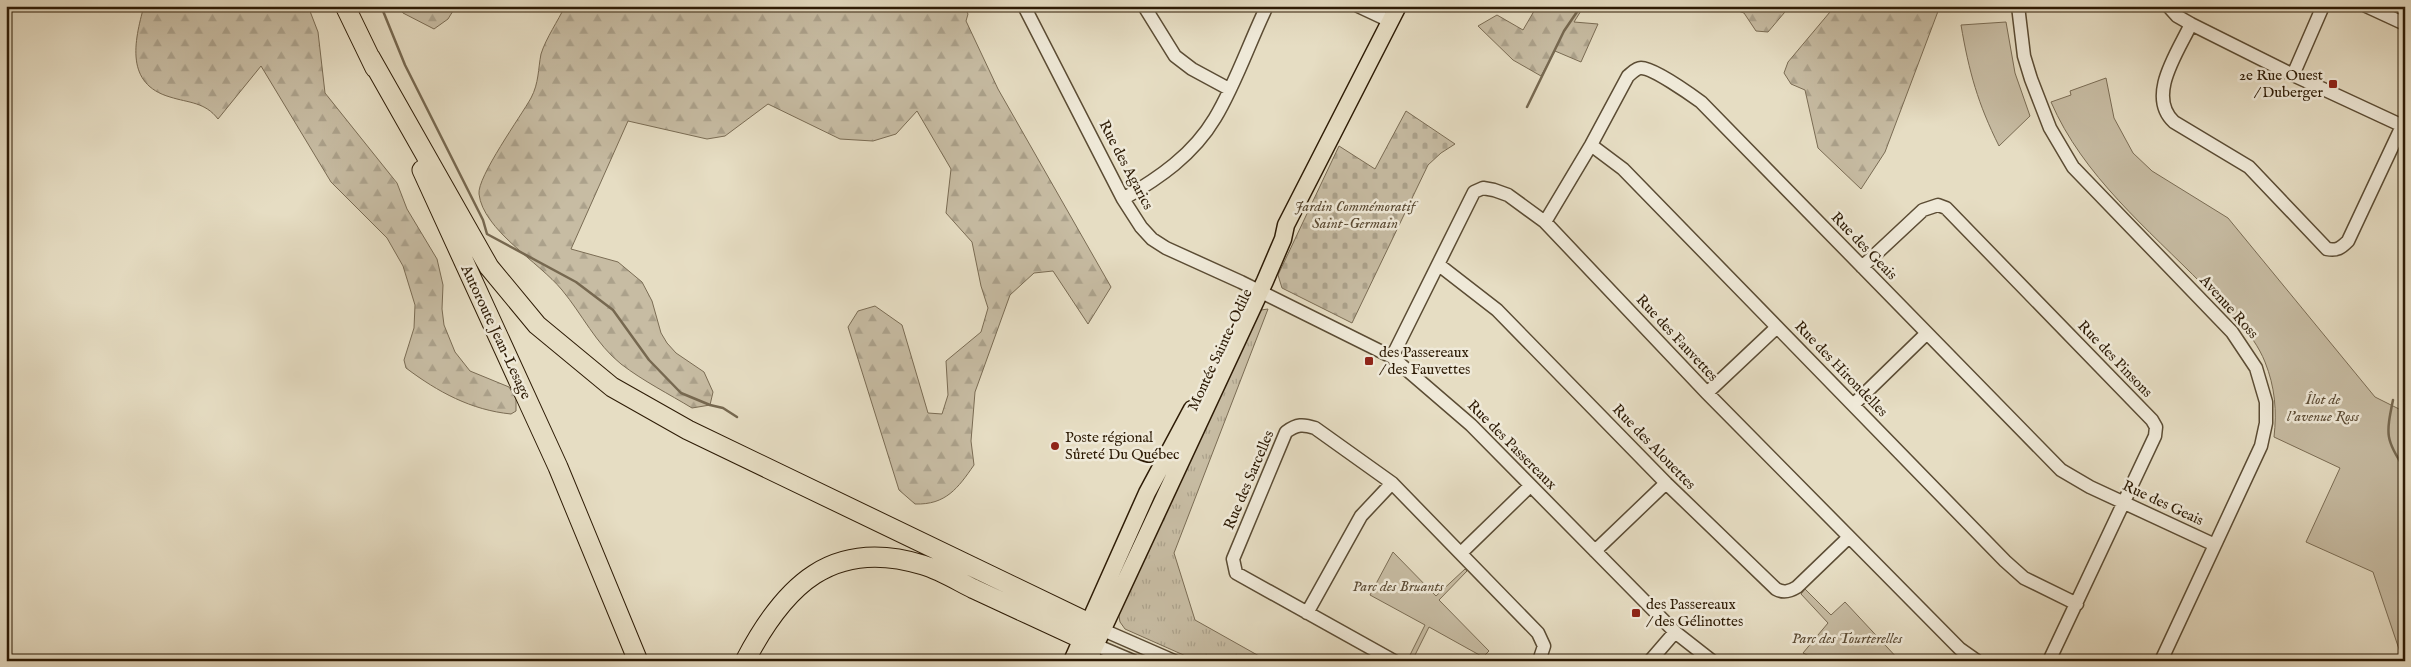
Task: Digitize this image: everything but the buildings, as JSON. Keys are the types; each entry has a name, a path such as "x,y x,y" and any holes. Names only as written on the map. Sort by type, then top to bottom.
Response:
{"highway":[{"name":"Autoroute Jean-Lesage","path":"345,6 558,467 638,661"},
{"path":"370,57 489,267 537,325 612,387 688,430 1092,634"},
{"path":"745,661 763,626 785,599 809,577 832,564 859,557 888,558 923,565 1092,634"}],"main road":[{"name":"Montée Sainte-Odile","path":"1092,634 1147,493 1255,289 1274,237 1286,225 1398,6"},
{"path":"1072,661 1092,634"},
{"path":"1088,661 1092,634"}],"street":[{"name":"Rue des Agarics","path":"1024,6 1123,199 1141,227 1152,239 1166,248 1255,289"},
{"path":"1144,6 1175,56 1192,69 1230,89"},
{"path":"1123,199 1156,180 1191,148 1215,119 1267,6"},
{"path":"1358,6 1390,21"},
{"name":"Avenue Ross","path":"2018,6 2024,56 2031,79 2050,128 2073,167 2232,332 2246,350 2262,384 2266,402 2266,423 2261,446 2161,661"},
{"path":"2168,6 2177,16 2191,24 2293,75 2403,126 2348,241 2340,248 2333,251 2327,249 2249,167 2167,116 2163,105 2162,87 2191,24"},
{"path":"2293,75 2323,6"},
{"path":"2366,6 2405,24"},
{"name":"Rue des Geais","path":"1545,222 1591,145 1628,76 1642,68 1649,70 1686,90 1701,102 2061,470 2125,504 2215,545"},
{"name":"Rue des Hirondelles","path":"1591,145 1623,169 2005,561 2031,581 2077,604"},
{"name":"Rue des Fauvettes","path":"1392,357 1474,192 1483,188 1508,195 1545,222 1707,393 1960,649 1977,661"},
{"name":"Rue des Pinsons","path":"1862,268 1923,210 1938,205 1946,208 2152,420 2156,427 2155,436 2125,504 2049,661"},
{"name":"Rue des Alouettes","path":"1439,265 1504,316 1666,483 1781,592 1791,591 1797,587 1849,537"},
{"name":"Rue des Passereaux","path":"1255,289 1392,357 1471,425 1675,632 1712,661"},
{"path":"1707,393 1777,327"},
{"path":"1853,405 1926,334"},
{"name":"Rue des Sarcelles","path":"1394,661 1236,573 1233,559 1286,432 1294,426 1304,424 1315,428 1392,483 1538,633 1544,646 1539,661"},
{"path":"1307,613 1360,516 1392,483"},
{"path":"1595,551 1666,483"},
{"path":"1460,553 1530,486"},
{"path":"1650,661 1675,632"},
{"path":"1092,634 1133,661"},
{"path":"1092,634 1174,661"}],"green space":[{"path":"144,6 308,6 318,32 325,93 397,183 407,209 437,259 443,285 442,309 444,325 455,352 470,371 509,387 516,399 516,411 511,414 496,412 469,404 430,385 406,368 404,360 414,328 415,305 403,266 387,238 331,182 261,66 218,119 208,109 156,91 146,82 139,72 136,60 136,47"},
{"path":"399,6 456,6 448,19 434,29 403,13"},
{"path":"565,6 964,6 968,14 966,21 998,89 1111,287 1088,324 1053,271 1034,273 1010,295 975,392 971,441 974,465 950,493 935,502 915,504 899,490 848,327 858,311 875,306 902,325 928,413 942,414 948,395 946,361 981,332 988,308 981,286 972,242 946,213 951,169 917,111 896,134 873,141 840,139 768,104 725,136 707,139 628,121 571,249 618,262 642,282 652,301 661,333 667,343 676,353 704,372 713,392 710,405 692,408 638,376 612,356 562,290 501,233 490,220 483,207 479,194 480,186 492,161 534,92 543,48"},
{"path":"1537,6 1584,6 1574,22 1598,24 1581,62 1555,51 1541,76 1513,60 1478,26 1497,15 1523,30"},
{"path":"1724,6 1790,6 1768,32 1756,31 1744,13"},
{"path":"1835,6 1940,6 1885,152 1861,189 1818,148 1805,90 1791,84 1784,73 1788,62"},
{"path":"2006,22 2015,73 2030,116 1999,146 1985,116 1975,87 1961,25"},
{"name":"Îlot de l'avenue Ross","path":"2106,78 2114,118 2133,153 2152,171 2228,218 2375,397 2405,412 2405,661 2403,661 2373,572 2306,542 2340,468 2274,437 2275,408 2273,390 2260,351 2230,312 2118,200 2099,178 2064,129 2051,102 2071,95 2070,91"},
{"name":"Jardin Commémoratif Saint-Germain","path":"1406,111 1455,144 1428,165 1352,323 1282,288 1278,275 1339,146 1375,169"},
{"path":"1268,309 1174,553 1195,620 1268,661 1197,661 1125,629 1120,622 1118,611 1258,313 1261,310"},
{"name":"Parc des Bruants","path":"1393,552 1436,596 1465,569 1467,571 1439,600 1489,651 1483,657 1429,627 1412,661 1408,659 1425,625 1370,595"},
{"name":"Parc des Tourterelles","path":"1805,589 1831,615 1845,602 1900,661 1819,661 1803,653 1828,623 1801,594"}],"waterway":[{"path":"381,6 405,65 483,220 487,234 576,282 613,310 649,360 681,393 710,405 723,408 737,417"},
{"path":"1527,107 1564,31 1581,6"},
{"path":"2393,400 2388,429 2389,436 2394,451 2405,469"}],"place":[{"name":"2e Rue Ouest / Duberger","path":"2333,84"},
{"name":"des Passereaux / des Fauvettes","path":"1369,361"},
{"name":"Poste régional Sûreté Du Québec","path":"1055,446"},
{"name":"des Passereaux / des Gélinottes","path":"1636,613"}]}
